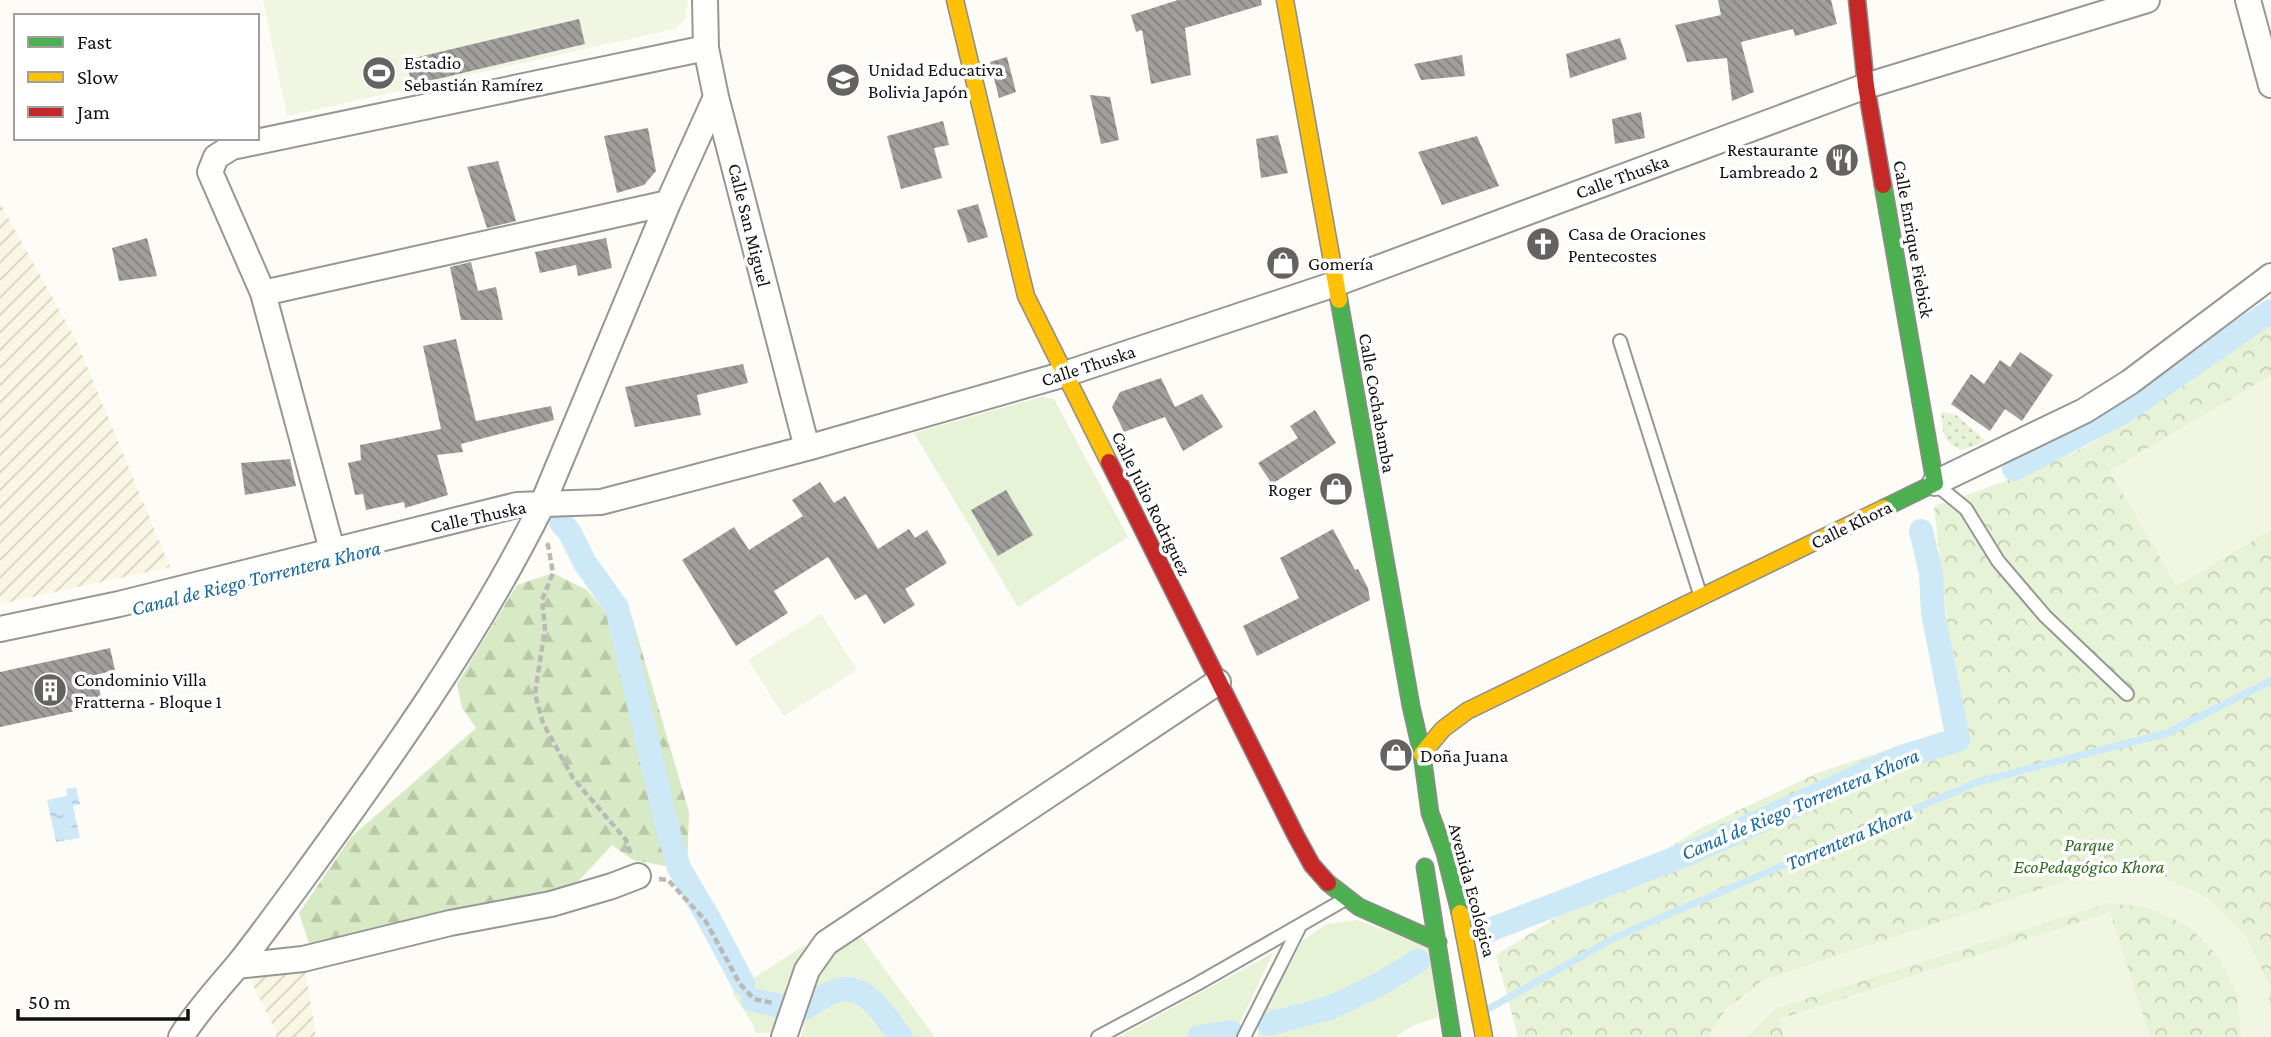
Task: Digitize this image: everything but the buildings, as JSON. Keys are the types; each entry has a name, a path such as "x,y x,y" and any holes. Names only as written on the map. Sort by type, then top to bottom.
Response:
{"main road":[{"name":"Calle Julio Rodriguez","path":"956,0 1027,296 1218,682 1312,864 1318,874 1365,913 1438,942 1472,972"},
{"name":"Calle Cochabamba","path":"1285,0 1411,706 1422,754 1430,813"},
{"name":"Calle Enrique Fiebick","path":"1857,0 1866,86 1935,484"},
{"name":"Calle Khora","path":"1422,754 1443,729 1467,711 1935,484"},
{"name":"Avenida Ecológica","path":"1430,813 1424,860 1438,942 1440,978 1452,1037"},
{"name":"Avenida Ecológica","path":"1430,813 1445,853 1467,942 1484,1037"}],"street":[{"name":"Calle San Miguel","path":"705,0 706,48 716,97 807,448"},
{"name":"Calle Thuska","path":"0,629 119,604 517,505 601,502 807,448 1065,374 1335,284 1866,86 2147,0"},
{"path":"2248,0 2271,85"},
{"path":"332,550 263,293 210,172 216,157 232,148 706,48"},
{"path":"181,1037 197,1012 237,965 297,886 461,651 525,539 542,505 668,203 716,97"},
{"path":"263,293 668,203"},
{"name":"Calle Khora","path":"1935,484 2084,411 2130,382 2271,276"},
{"path":"784,1037 807,970 826,943 1218,682"},
{"path":"237,965 303,959 450,923 551,904 638,876"}],"lane":[{"path":"1620,341 1701,597"},
{"path":"1935,484 1966,509 1998,561 2045,615 2127,694"},
{"path":"1098,1037 1346,899"},
{"path":"1244,1037 1299,927"}],"path":[{"path":"525,539 548,545 552,563 553,573 542,600 545,628 535,694 543,723 573,778 626,840 638,876 668,880 689,900 705,920 740,984 754,999 779,1004 796,1003"}],"shaded area":[{"path":"0,203 76,340 170,567 0,604"},
{"path":"305,967 316,1037 276,1037 276,1031 248,976"}],"green space":[{"name":"Estadio Sebastián Ramírez","path":"263,0 688,0 685,20 674,29 287,116"},
{"name":"Parque EcoPedagógico Khora","path":"2271,323 2271,1037 1518,1037 1496,955 1699,829 1820,772 1959,726 1934,506 2032,471 2088,445 2159,402"},
{"path":"2271,375 2271,530 2177,586 2109,471"},
{"path":"1041,397 1054,399 1128,537 1018,607 914,433"},
{"path":"1941,411 1956,415 1985,440 1961,450 1954,446 1944,434"},
{"path":"553,573 587,590 608,615 631,614 689,812 687,870 633,860 612,845 572,888 309,943 299,913 351,837 476,728 462,708 457,684 517,585"},
{"path":"821,614 857,670 784,716 748,660"},
{"path":"2104,868 2159,875 2208,898 2246,936 2269,985 2271,1037 2241,1037 2237,994 2218,956 2188,926 2150,908 2108,903 1775,1009 1747,1037 1707,1037 1726,1009 1763,980"},
{"path":"2110,912 2150,1037 1784,1037 1779,1019"},
{"path":"1357,920 1429,947 1438,1017 1412,1026 1395,1037 1257,1037 1266,1008 1303,940 1327,924"},
{"path":"858,933 935,1037 801,1037 815,976 831,952"},
{"path":"808,943 787,982 775,1032 755,1033 754,1026 732,992"},
{"path":"1273,953 1233,1037 1119,1037"}],"water":[{"path":"76,787 80,804 73,806 80,838 56,842 47,800 67,796 66,789"}],"waterway":[{"name":"Canal de Riego Torrentera Khora","path":"2014,469 2125,411 2271,311"},
{"name":"Canal de Riego Torrentera Khora","path":"561,522 570,533 585,563 617,608 667,827 679,868 743,983"},
{"name":"Canal de Riego Torrentera Khora","path":"1484,932 1692,852 1901,757 1958,740 1933,613 1931,573 1921,531"},
{"name":"Torrentera Khora","path":"1490,1008 1618,936 1978,782 2167,733 2271,681"},
{"name":"Canal de Riego Torrentera Khora","path":"1269,1024 1329,1008 1378,985 1418,961"},
{"name":"Canal de Riego Torrentera Khora","path":"804,1008 838,990 849,989 875,1004 901,1037"},
{"name":"Canal de Riego Torrentera Khora","path":"753,1000 786,1007"},
{"name":"Canal de Riego Torrentera Khora","path":"1199,1037 1231,1032"}],"traffic: fast":[{"path":"1883,185 1935,483 1884,508"},
{"path":"1339,300 1411,706 1422,754 1430,813 1445,853 1460,913"},
{"path":"1425,867 1452,1037"},
{"path":"1328,883 1359,907 1438,942"}],"traffic: slow":[{"path":"955,0 1026,296 1109,462"},
{"path":"1285,0 1339,300"},
{"path":"1422,754 1443,729 1467,711 1884,508"},
{"path":"1460,913 1484,1037"}],"traffic: jam":[{"path":"1857,0 1866,86 1883,185"},
{"path":"1109,462 1296,836 1312,865 1328,883"}],"place":[{"name":"Estadio Sebastián Ramírez","path":"379,73"},
{"name":"Unidad Educativa Bolivia Japón","path":"843,80"},
{"name":"Restaurante Lambreado 2","path":"1842,160"},
{"name":"Casa de Oraciones Pentecostes","path":"1543,244"},
{"name":"Gomería","path":"1283,263"},
{"name":"Roger","path":"1336,489"},
{"name":"Condominio Villa Fratterna - Bloque 1","path":"50,690"},
{"name":"Doña Juana","path":"1396,755"}]}
